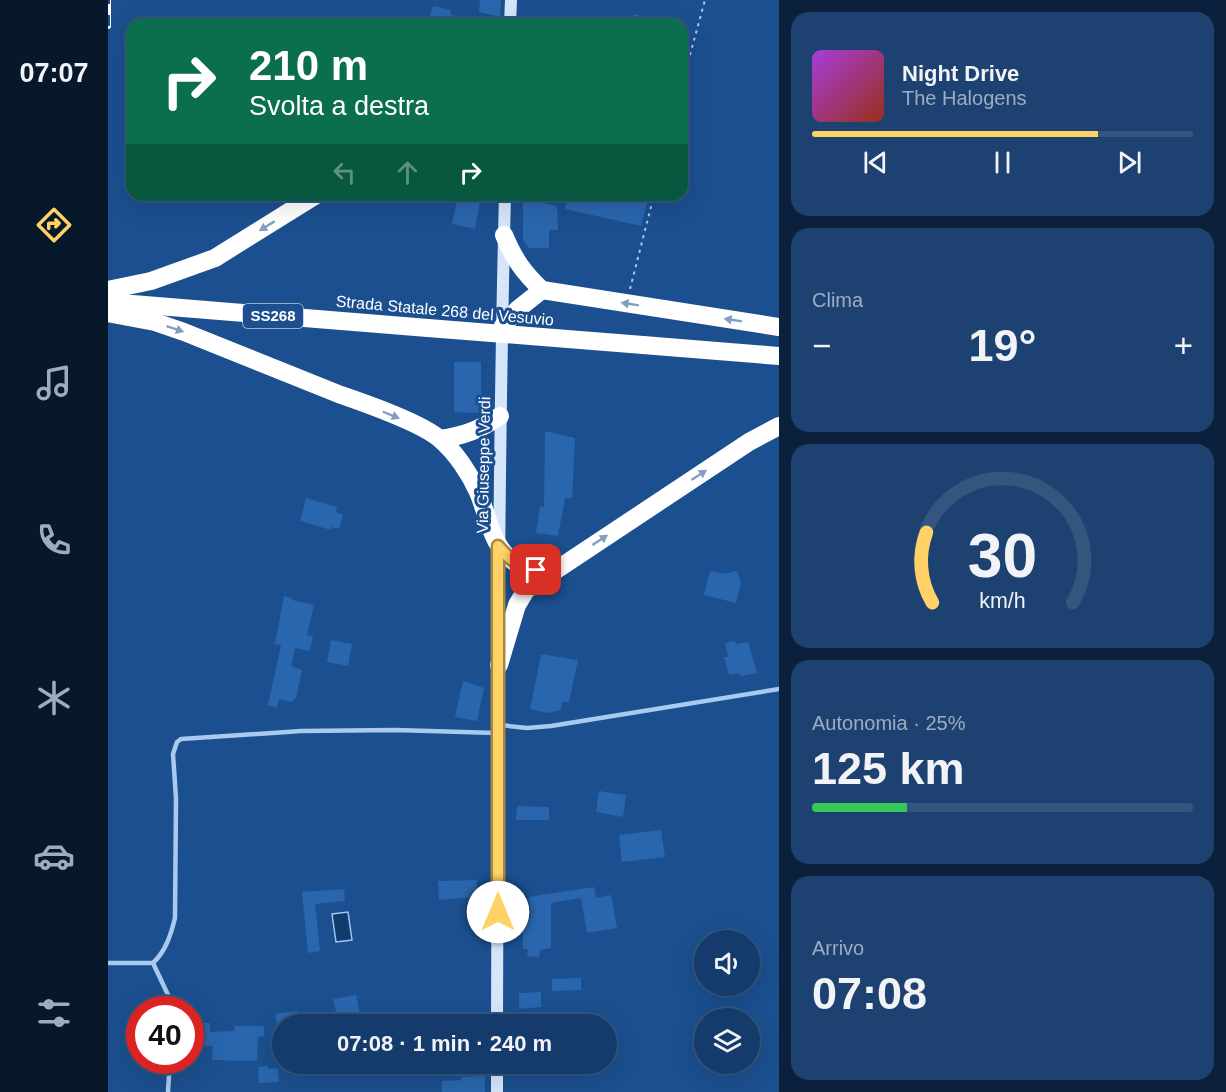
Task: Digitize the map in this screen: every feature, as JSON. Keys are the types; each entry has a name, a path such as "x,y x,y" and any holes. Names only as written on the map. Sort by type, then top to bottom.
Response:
{"highway":[{"path":"113,302 151,281 215,258 306,201"},
{"path":"504,235 513,258 542,290 779,327"},
{"path":"503,326 518,309 542,290"},
{"path":"113,302 154,322 360,402 440,439 460,462 477,491 498,546 514,562 525,568 551,572"},
{"name":"Strada Statale 268 del Vesuvio","path":"113,302 779,356"},
{"path":"440,439 461,436 483,428 501,416"},
{"path":"499,665 517,605 526,590 749,442 779,426"}],"street":[{"path":"510,18 511,0"},
{"name":"Via Giuseppe Verdi","path":"497,1014 498,546 505,201"},
{"path":"497,1074 497,1092"}],"lane":[{"path":"110,963 153,963 159,957 170,936 175,918 176,798 173,754 177,742 181,739 301,731 499,729 551,726 779,689"},
{"path":"153,963 169,996"},
{"path":"168,1092 169,1074"}],"path":[{"path":"688,62 705,0"},
{"path":"626,303 652,201"}],"water":[{"path":"348,912 352,940 336,942 332,914"}],"building":[{"path":"480,0 501,0 500,17 479,12"},
{"path":"433,6 451,10 450,14 465,18 430,18"},
{"path":"634,14 649,18 632,18"},
{"path":"457,201 480,201 475,229 452,224"},
{"path":"523,201 536,201 557,206 558,230 549,230 549,248 529,248 523,240"},
{"path":"567,201 647,201 641,226 565,209"},
{"path":"454,362 481,362 481,413 454,412"},
{"path":"545,431 575,438 572,498 565,498 558,536 536,533 540,506 544,507"},
{"path":"306,498 337,507 336,512 343,515 339,529 331,527 331,530 300,521"},
{"path":"710,571 726,574 737,572 741,581 736,603 704,595"},
{"path":"284,596 314,605 307,635 313,636 310,651 295,648 291,666 302,670 296,698 291,702 279,699 277,708 268,705 281,645 275,644"},
{"path":"331,640 352,644 348,666 327,662"},
{"path":"735,641 736,644 748,642 757,673 729,675 724,657 728,657 725,643"},
{"path":"541,654 578,660 569,702 562,702 561,710 547,713 530,709"},
{"path":"463,681 484,688 477,721 455,717"},
{"path":"599,791 626,795 623,817 596,812"},
{"path":"517,806 549,807 549,820 516,820"},
{"path":"661,830 665,857 622,862 619,835"},
{"path":"477,880 477,897 439,900 438,881"},
{"path":"594,887 596,898 611,895 617,928 587,933 581,898 551,903 551,948 540,950 539,957 527,956 528,949 523,949 521,919 531,918 528,897"},
{"path":"344,889 345,901 315,904 320,951 308,953 302,892"},
{"path":"581,978 581,990 552,991 552,979"},
{"path":"541,992 541,1007 519,1009 519,993"},
{"path":"356,995 360,1014 320,1014 336,1011 333,999"},
{"path":"297,1011 297,1014 275,1014"},
{"path":"204,1023 210,1023 210,1032 234,1031 235,1026 264,1026 264,1036 258,1037 257,1061 212,1060 213,1046 204,1046"},
{"path":"268,1066 268,1069 272,1069 272,1074 278,1074 279,1082 259,1083 258,1067"},
{"path":"485,1076 485,1092 442,1092 442,1081"}],"railway":[{"path":"108,0 108,26"}],"route":[{"path":"498,912 498,546 514,562 525,568 536,570"}]}
